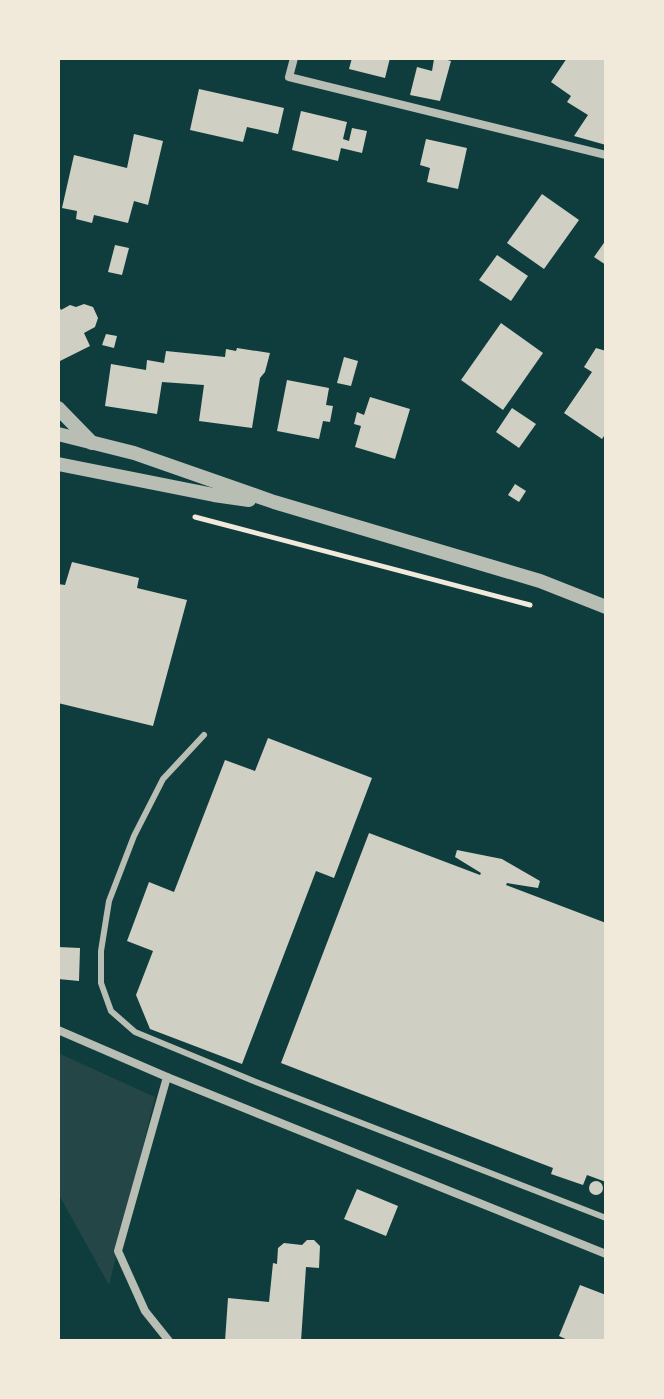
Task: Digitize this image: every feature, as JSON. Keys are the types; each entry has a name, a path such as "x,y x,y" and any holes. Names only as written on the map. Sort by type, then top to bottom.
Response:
{"street":[{"path":"294,58 289,77 606,155"},
{"path":"58,408 93,443"},
{"path":"58,434 148,457 274,502 525,577 606,607"},
{"path":"58,464 214,495 274,502"},
{"path":"58,1030 606,1254"},
{"path":"167,1077 118,1251 145,1311 169,1341"}],"lane":[{"path":"204,735 163,779 134,836 109,901 101,951 101,983 111,1011 135,1032 270,1088 606,1218"}],"path":[{"path":"192,516 531,605"}],"shaded area":[{"path":"58,1053 155,1097 109,1285 58,1193"}],"building":[{"path":"352,58 390,58 385,78 349,69"},
{"path":"567,58 606,58 606,145 574,136 588,115 567,102 571,96 551,82"},
{"path":"434,59 451,61 440,101 410,95 417,67 432,71"},
{"path":"199,89 284,108 278,134 247,127 243,142 190,130"},
{"path":"301,111 347,122 343,139 349,141 352,128 367,131 362,153 341,148 338,161 292,150"},
{"path":"134,134 163,141 148,205 134,201 128,223 94,215 92,223 76,219 77,211 62,208 74,155 127,168"},
{"path":"426,139 467,148 458,189 427,182 430,168 420,165"},
{"path":"542,194 579,220 544,269 507,243"},
{"path":"606,240 606,265 594,257"},
{"path":"115,245 129,248 122,275 108,272"},
{"path":"497,255 528,276 511,301 479,280"},
{"path":"58,304 61,310 70,305 93,307 98,318 95,327 84,333 90,346 58,362"},
{"path":"501,323 543,353 503,410 461,380"},
{"path":"106,334 117,336 114,348 102,345"},
{"path":"237,348 270,353 265,372 260,378 252,428 199,421 204,385 162,382 157,414 105,406 111,364 146,370 147,360 164,363 166,351 225,357 226,349 236,351"},
{"path":"596,348 606,351 606,433 602,439 564,413 592,372 584,367"},
{"path":"344,357 358,361 351,386 337,383"},
{"path":"287,380 329,388 326,405 333,406 330,422 323,421 319,439 277,431"},
{"path":"370,397 410,409 395,459 355,447 361,426 354,424 357,412 364,415"},
{"path":"512,408 536,424 519,448 496,432"},
{"path":"515,484 526,491 519,502 508,495"},
{"path":"72,562 139,578 137,588 187,600 153,726 58,703 58,584 65,585"},
{"path":"268,738 372,778 334,878 316,871 242,1064 150,1029 136,995 153,951 127,941 149,882 174,892 225,760 255,771"},
{"path":"369,833 480,875 455,857 457,850 502,859 540,881 538,888 506,885 606,923 606,1182 587,1175 583,1185 551,1174 553,1168 281,1063"},
{"path":"58,947 80,948 79,981 58,979"},
{"path":"596,1181 603,1188 596,1195 589,1188"},
{"path":"357,1189 398,1206 386,1236 344,1219"},
{"path":"307,1240 314,1240 320,1246 319,1268 306,1267 301,1341 225,1341 228,1298 269,1302 273,1263 277,1264 278,1248 284,1243 302,1245"},
{"path":"580,1285 606,1295 605,1341 570,1341 559,1336"}]}
